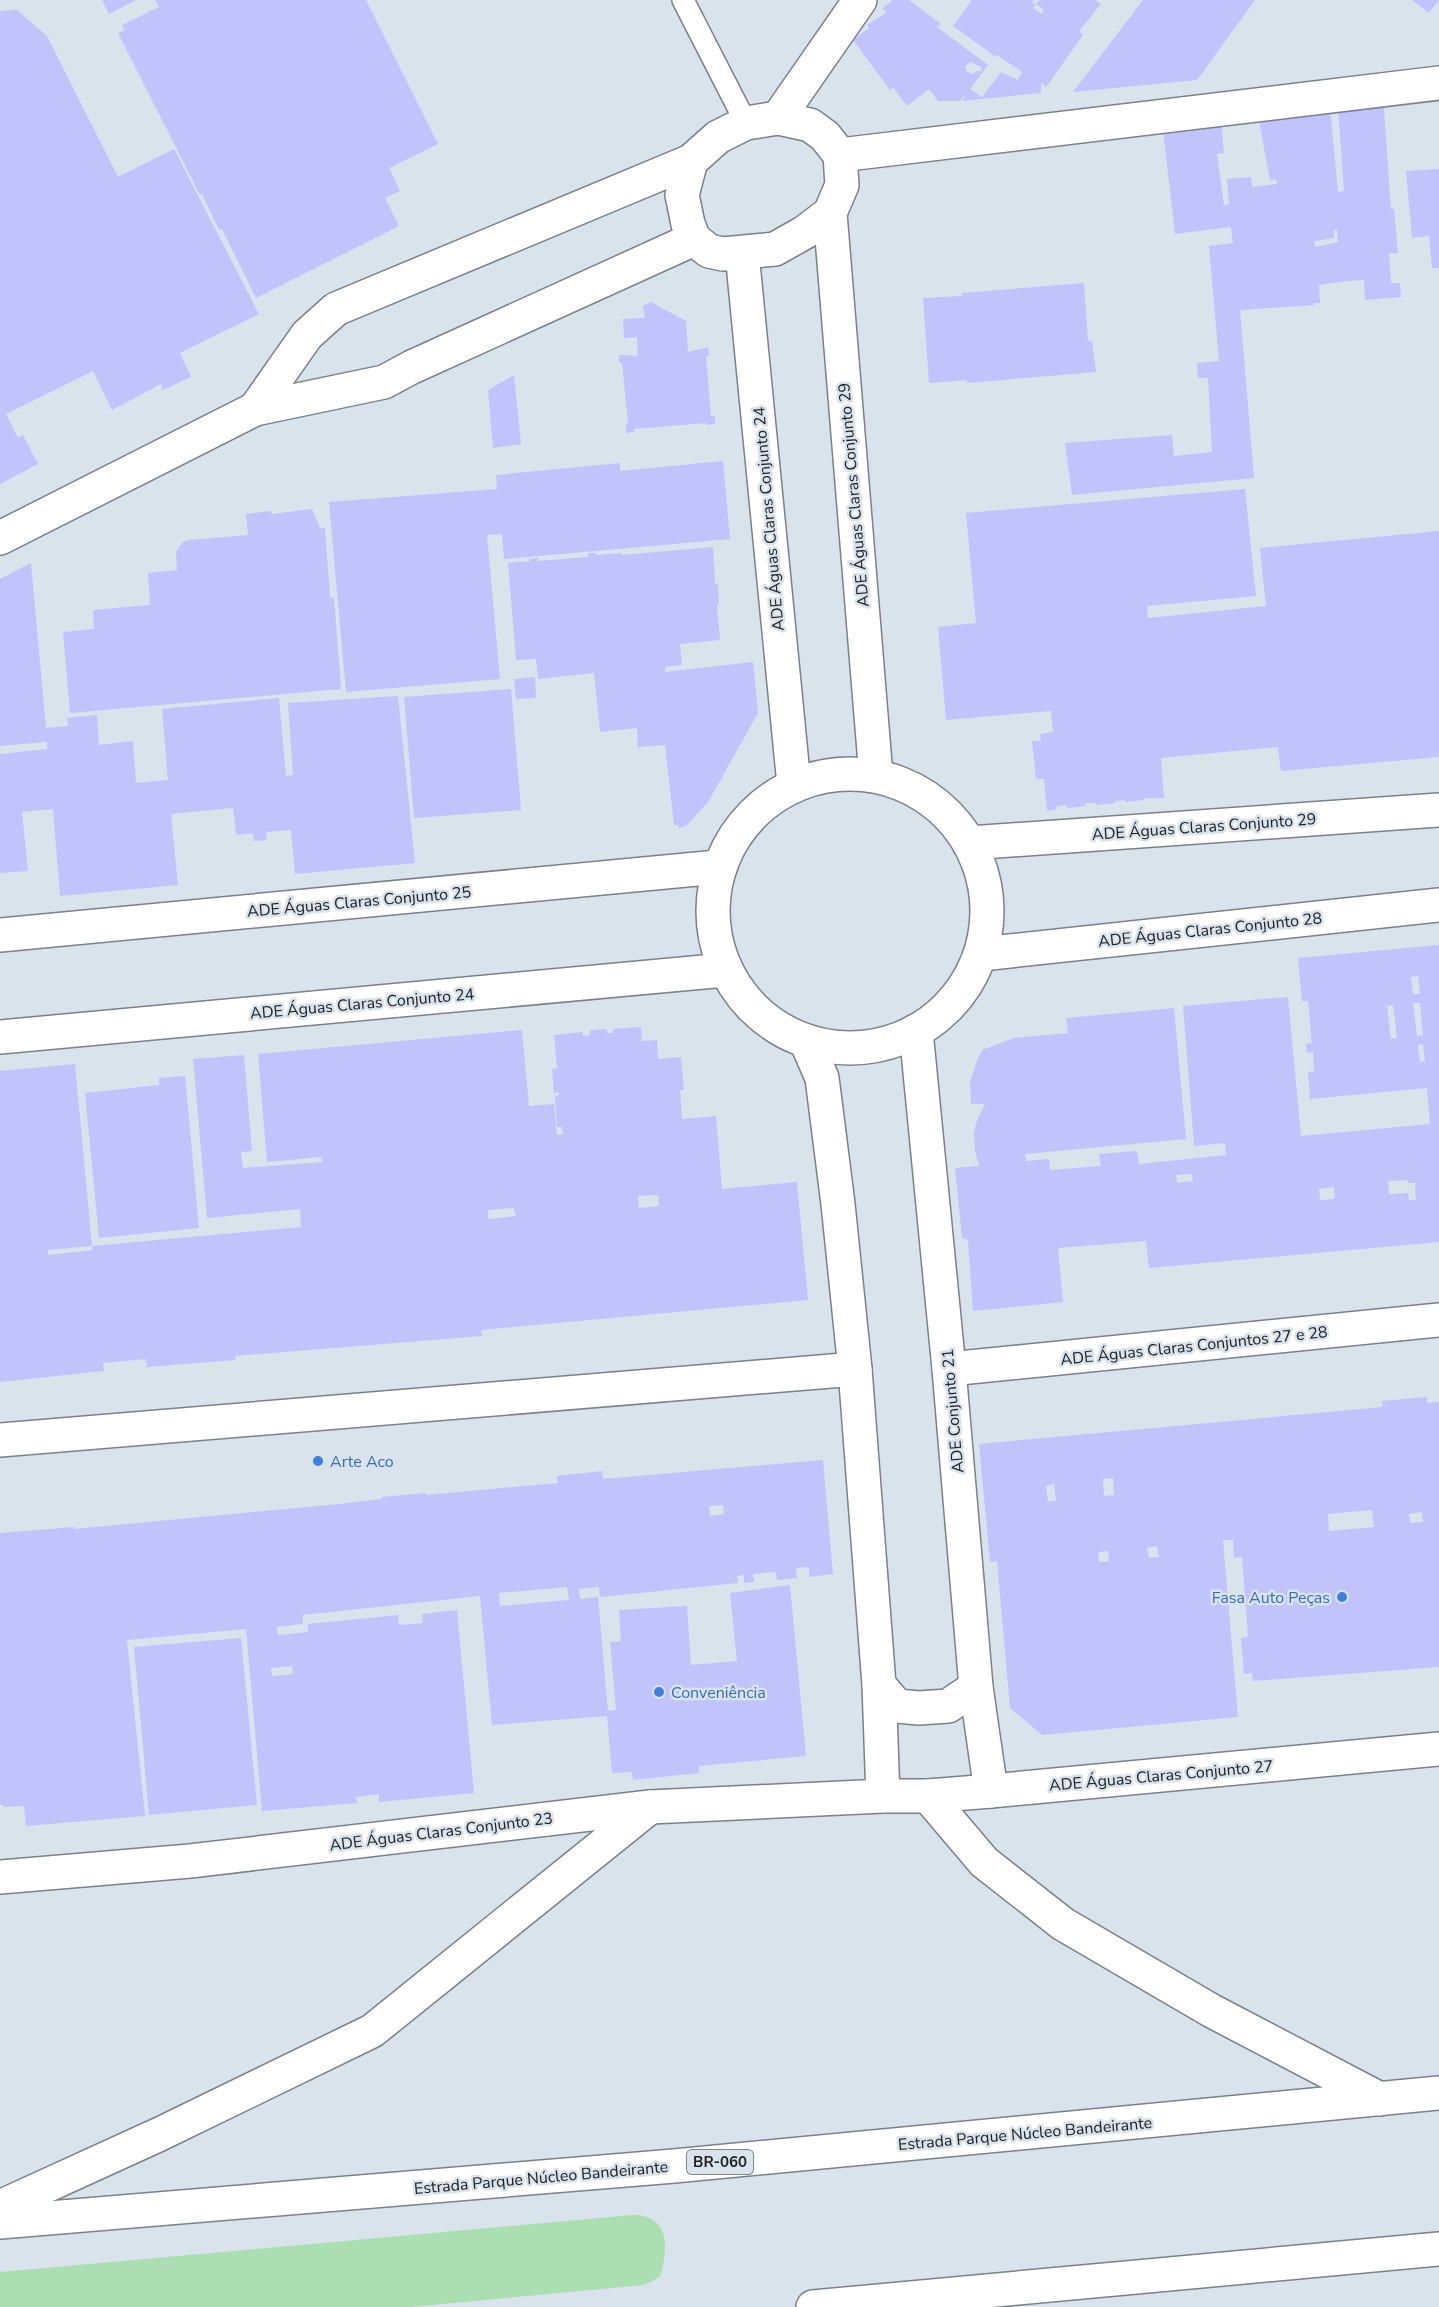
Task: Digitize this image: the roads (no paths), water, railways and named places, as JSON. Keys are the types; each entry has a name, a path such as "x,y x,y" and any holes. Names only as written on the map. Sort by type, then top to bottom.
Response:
{"main road":[{"path":"778,118 855,3"},
{"path":"840,155 1439,83"},
{"path":"255,409 307,335 336,309 691,161 718,137 746,123 778,118 810,125 825,136 840,155 842,185 830,213 805,232 775,249 723,254 709,251 694,239 688,224 682,195 691,161"},
{"name":"ADE Águas Claras Conjunto 29","path":"830,213 876,776"},
{"path":"0,538 255,409 384,382 412,367 694,239"},
{"name":"ADE Águas Claras Conjunto 24","path":"742,253 794,785"},
{"path":"834,774 876,776 914,789 946,813 969,843 984,878 988,916 981,954 966,984 944,1011 915,1031 880,1044 842,1048 806,1041 773,1025 745,1001 725,970 714,937 711,902 718,867 747,818 794,785 834,774"},
{"name":"ADE Águas Claras Conjunto 29","path":"969,843 1439,810"},
{"name":"ADE Águas Claras Conjunto 25","path":"0,935 718,867"},
{"name":"ADE Águas Claras Conjunto 28","path":"981,954 1439,905"},
{"name":"ADE Águas Claras Conjunto 24","path":"0,1037 725,970"},
{"name":"ADE Conjunto 21","path":"915,1031 949,1369 976,1687 991,1791"},
{"path":"806,1041 822,1078 855,1369 879,1685 883,1796"},
{"name":"ADE Águas Claras Conjuntos 27 e 28","path":"949,1369 1439,1320"},
{"path":"0,1440 855,1369"},
{"path":"879,1685 897,1706 919,1707 948,1706 976,1687"},
{"name":"ADE Águas Claras Conjunto 27","path":"883,1796 927,1796 991,1791 1439,1749"},
{"name":"ADE Águas Claras Conjunto 23","path":"0,1877 190,1861 650,1807 883,1796"},
{"path":"927,1796 984,1862 1063,1924 1212,2011 1380,2098"},
{"path":"0,2206 160,2134 372,2031 650,1807"},
{"name":"Estrada Parque Núcleo Bandeirante","path":"0,2222 674,2166 1439,2093"},
{"path":"813,2307 1439,2249"}],"lane":[{"path":"683,0 746,123"}],"place":[{"name":"Arte Aco","path":"318,1461"},
{"name":"Fasa Auto Peças","path":"1342,1597"},
{"name":"Conveniência","path":"659,1692"}]}
